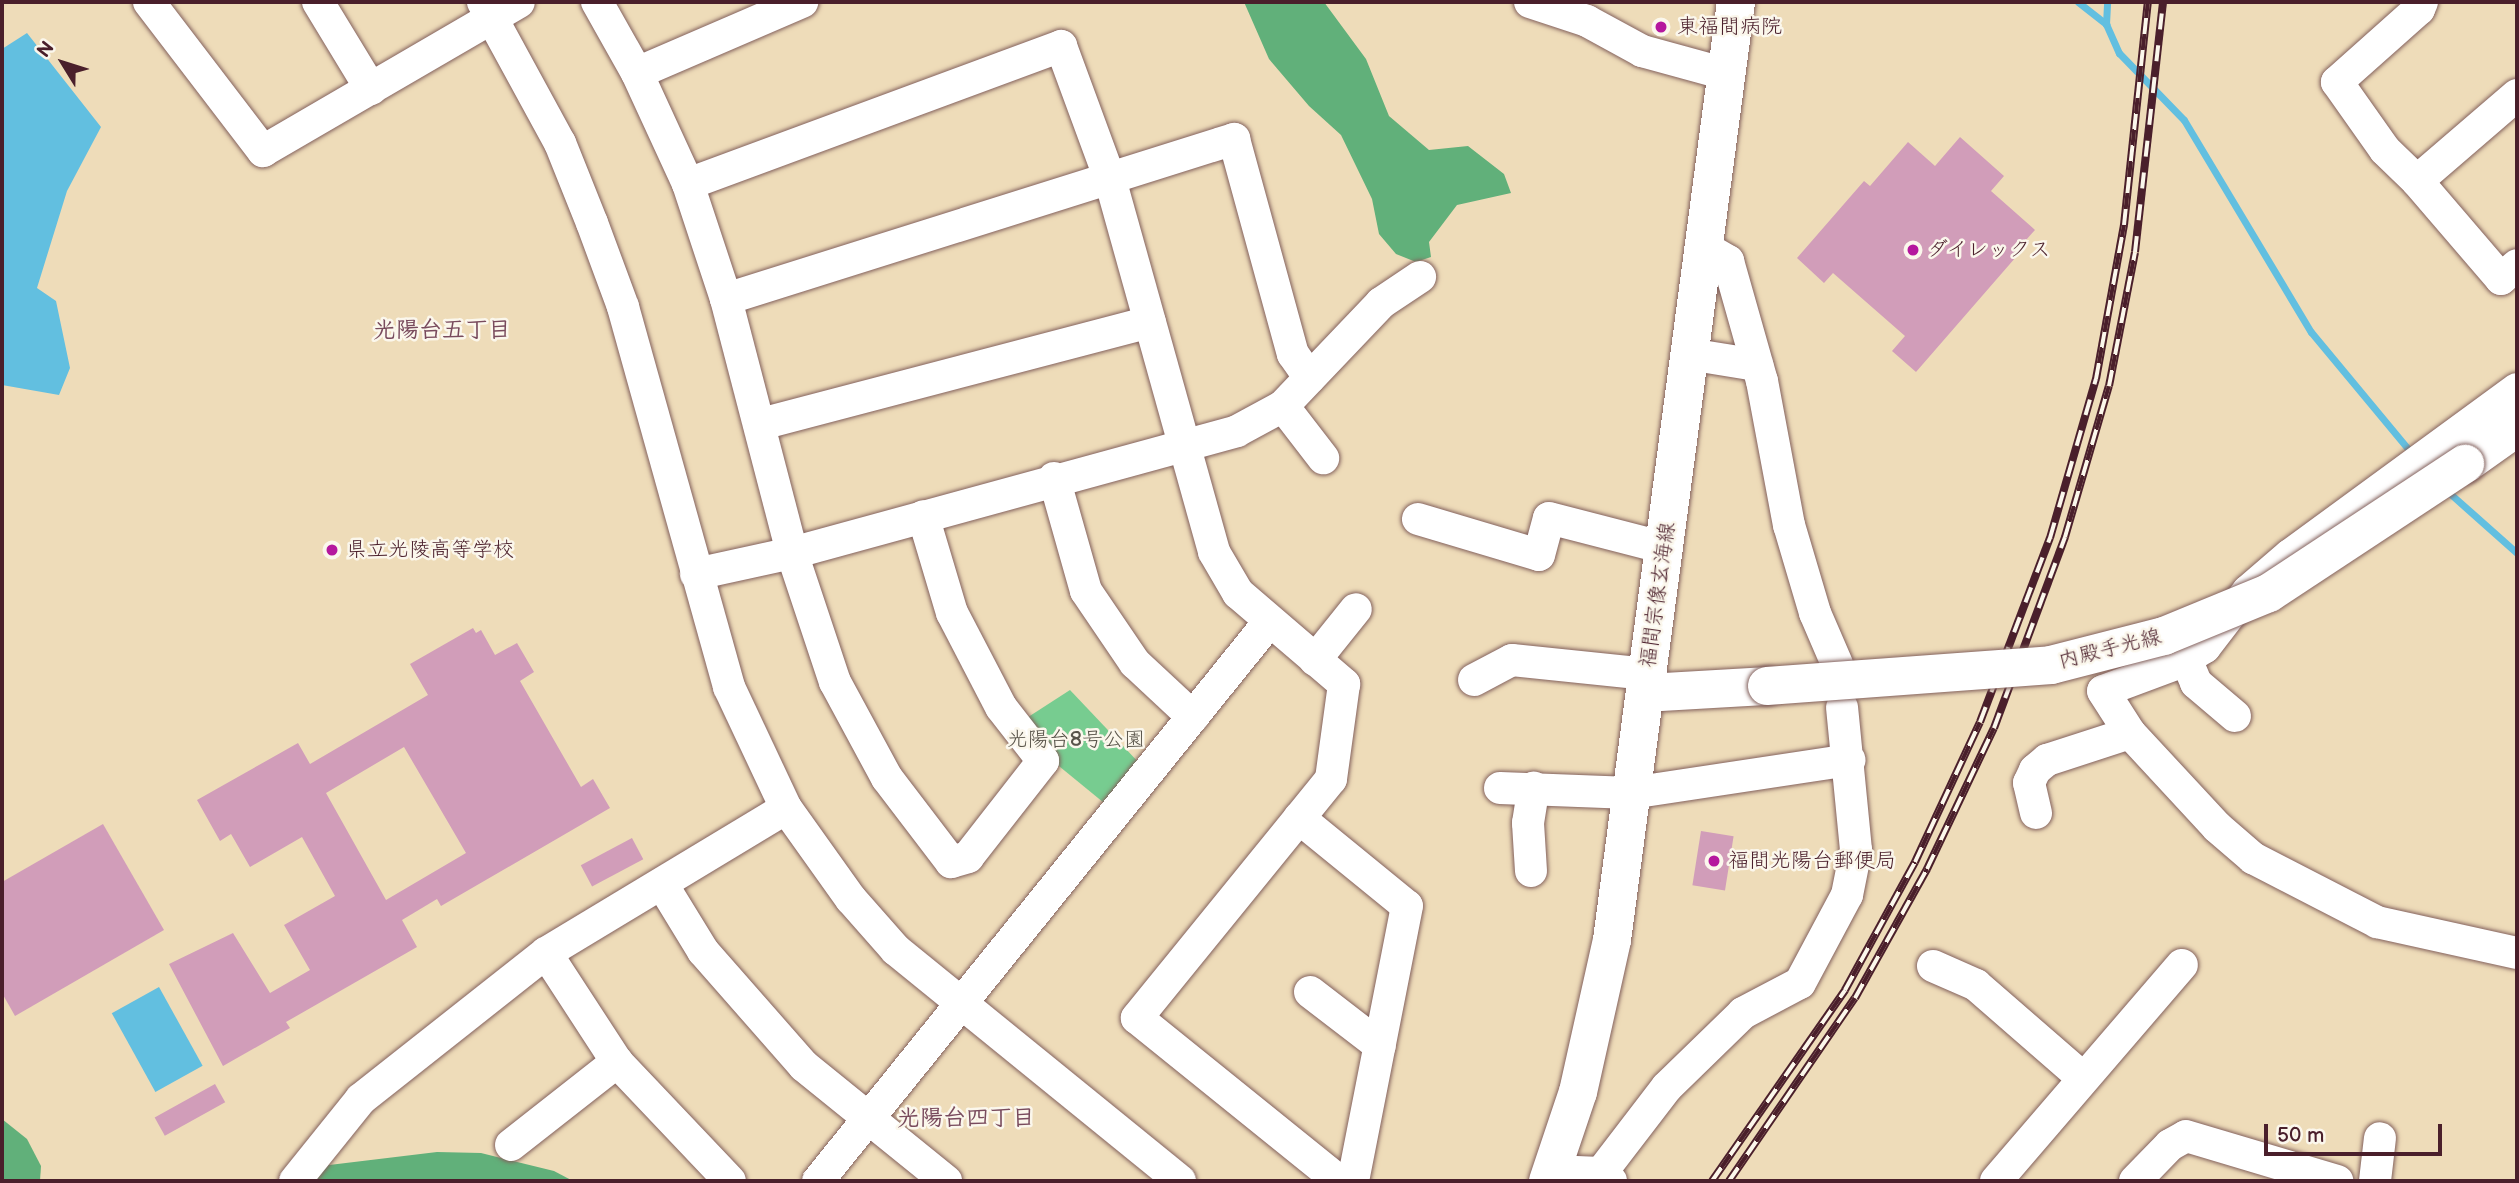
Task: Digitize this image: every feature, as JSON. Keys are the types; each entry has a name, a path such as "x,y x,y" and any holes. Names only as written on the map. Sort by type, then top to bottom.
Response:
{"main road":[{"name":"福間宗像玄海線","path":"1550,1176 1596,1024 1665,548 1736,2"},
{"name":"内殿手光線","path":"1646,684 1768,686 2051,665 2164,636 2281,587 2517,427"}],"street":[{"path":"149,2 263,151 371,89 498,7 560,144 624,307 729,687 786,808 851,899 896,950 1180,1181"},
{"path":"318,2 371,89"},
{"path":"597,2 637,73 688,184 726,299 761,424 792,553 835,682 887,778 951,862 968,857 1043,761 1001,707 952,613 923,516"},
{"path":"637,73 802,2"},
{"path":"1530,2 1587,21 1642,51 1726,74"},
{"path":"2422,2 2419,9 2337,82 2385,150 2417,181 2501,279 2517,265"},
{"path":"688,184 1061,46 1110,179 1214,552 1238,593 1344,684 1331,779 1137,1018 1339,1181"},
{"path":"2417,181 2517,95"},
{"path":"726,299 1234,139 1293,354 1310,378"},
{"path":"1704,247 1728,261 1757,365 1789,525 1815,613 1837,664"},
{"path":"696,574 792,553 1054,478 1237,431 1283,406 1381,303 1420,277"},
{"path":"761,424 1150,322"},
{"path":"1689,354 1757,365"},
{"path":"2517,389 2290,555 2248,592 2205,647 2186,659 2103,691 2130,733 2217,827 2253,858 2377,922 2517,953"},
{"path":"1283,406 1323,458"},
{"path":"1054,478 1086,591 1135,663 1193,717"},
{"path":"1418,520 1539,555 1549,518 1665,548"},
{"path":"1315,660 1356,609"},
{"path":"818,1181 1269,622"},
{"path":"2186,659 2196,683 2235,716"},
{"path":"1474,680 1511,660 1646,684"},
{"path":"1550,1176 1606,1177 1667,1087 1742,1013 1800,983 1847,895 1856,850 1850,760 1842,708"},
{"path":"2036,813 2029,783 2035,770 2047,760 2130,733"},
{"path":"1500,788 1534,787 1631,793 1850,760"},
{"path":"1531,871 1528,823 1534,787"},
{"path":"295,1181 361,1100 547,953 786,808"},
{"path":"1299,818 1407,906 1353,1181"},
{"path":"662,884 703,951 746,1005 804,1066 946,1181"},
{"path":"547,953 617,1062 730,1181"},
{"path":"1996,1181 2082,1077 2182,965"},
{"path":"1933,966 1976,985 2082,1077"},
{"path":"1310,992 1380,1046"},
{"path":"511,1145 617,1062"},
{"path":"2135,1181 2170,1145 2186,1136 2337,1181"},
{"path":"2375,1181 2380,1138"}],"green space":[{"path":"1244,2 1324,2 1366,59 1389,116 1429,150 1468,146 1504,174 1511,193 1457,205 1429,242 1431,257 1416,262 1396,254 1379,234 1372,199 1341,135 1309,106 1269,59"},
{"name":"光陽台8号公園","path":"1070,690 1142,766 1109,807 1054,762 1022,721"},
{"path":"2,1119 27,1139 41,1166 40,1181 2,1181"},
{"path":"437,1152 481,1153 554,1171 573,1181 312,1181 321,1166"}],"water":[{"path":"27,33 101,127 67,191 37,288 56,301 70,368 59,395 2,385 2,49"},
{"path":"159,987 203,1066 155,1092 112,1013"}],"building":[{"name":"ダイレックス","path":"1960,137 2004,176 1991,191 2035,230 2026,240 2029,242 1916,372 1892,351 1905,336 1833,273 1824,283 1797,258 1864,181 1870,186 1908,142 1935,166"},
{"path":"473,628 476,633 481,630 495,655 517,643 534,672 520,681 581,787 593,779 610,808 441,906 437,899 402,920 417,947 286,1022 290,1028 223,1066 169,964 233,933 270,993 310,970 284,925 335,896 302,837 250,867 231,834 220,841 197,800 298,743 310,764 428,695 410,664","holes":["404,747 466,853 386,900 326,793"]},
{"path":"103,824 164,930 15,1016 2,993 2,882"},
{"name":"福間光陽台郵便局","path":"1701,831 1734,836 1725,890 1692,885"},
{"path":"632,838 643,859 592,886 581,865"},
{"path":"215,1084 225,1102 165,1136 155,1117"}],"waterway":[{"path":"2078,2 2106,24 2119,53 2184,120 2311,332 2414,456"},
{"path":"2106,24 2107,2"},
{"path":"2446,490 2517,553"}],"railway":[{"path":"1712,1181 1845,990 1915,862 1980,722 2050,538 2096,379 2124,225 2148,2"},
{"path":"1729,1181 1855,998 1927,869 1994,728 2065,537 2109,386 2135,252 2163,2"}],"place":[{"name":"東福間病院","path":"1661,27"},
{"name":"ダイレックス","path":"1913,250"},
{"name":"県立光陵高等学校","path":"332,550"},
{"name":"福間光陽台郵便局","path":"1714,861"}],"district":[{"name":"光陽台五丁目","path":"442,330"},
{"name":"光陽台四丁目","path":"966,1118"}]}
